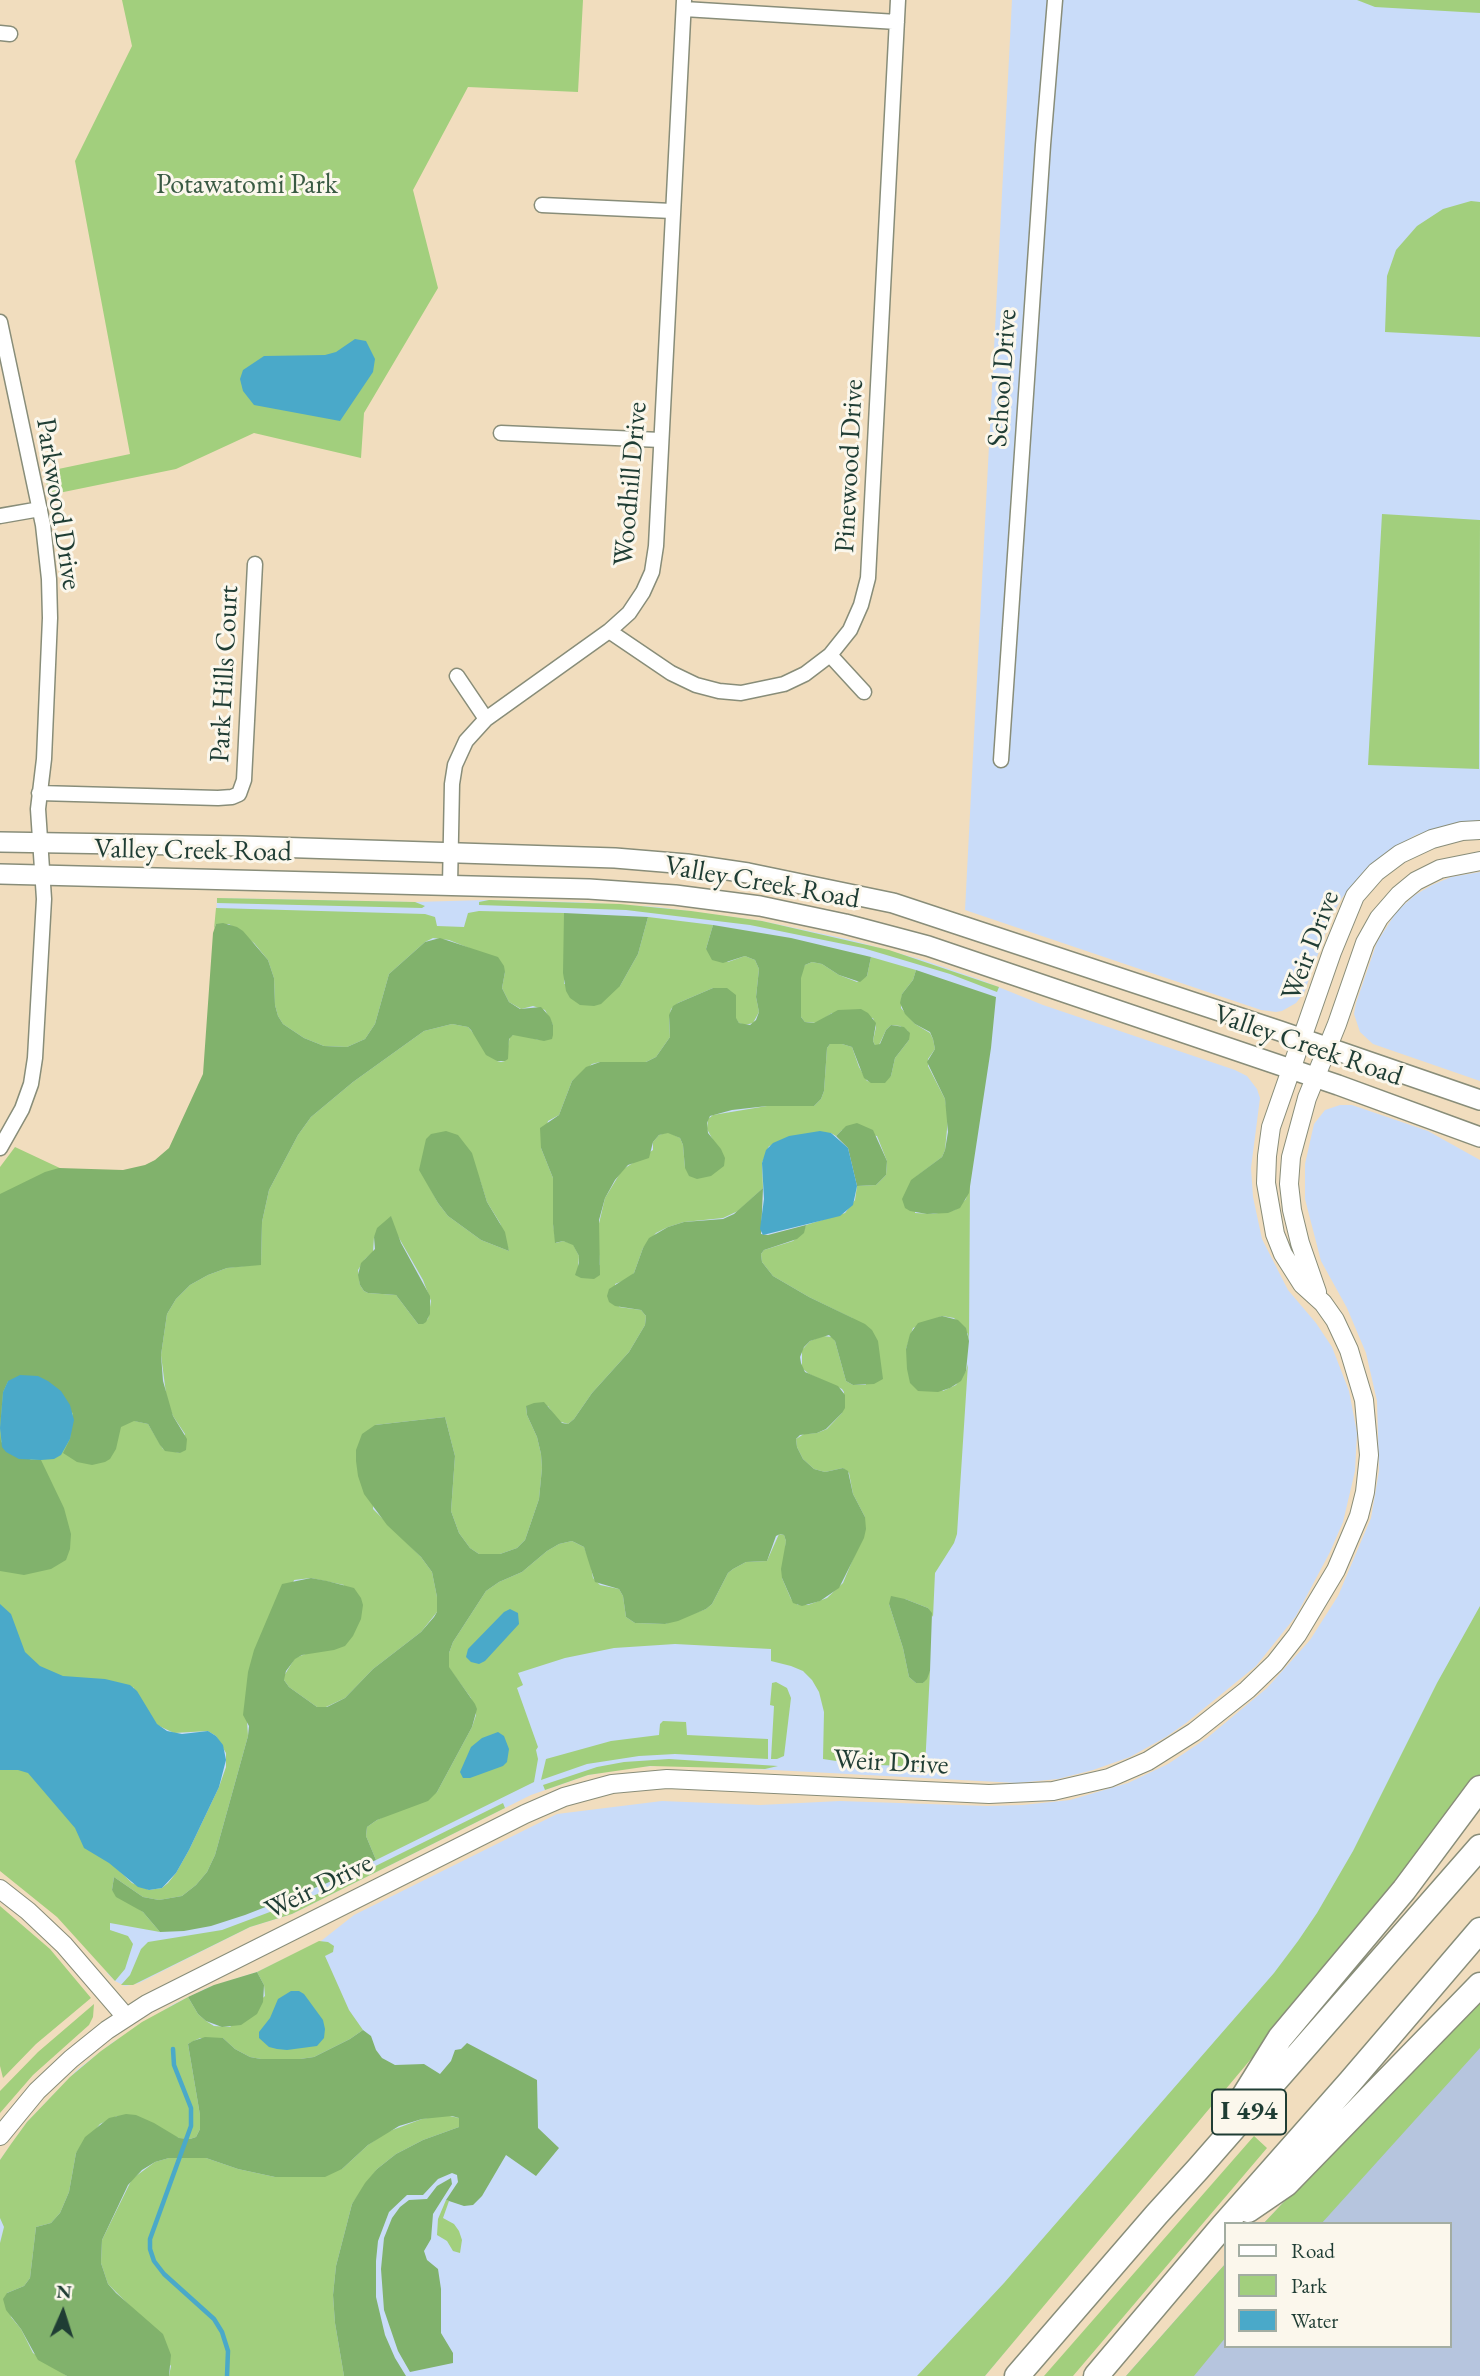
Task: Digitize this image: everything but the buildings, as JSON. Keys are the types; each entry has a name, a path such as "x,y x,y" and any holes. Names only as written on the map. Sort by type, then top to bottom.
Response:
{"highway":[{"path":"1198,2169 1280,2038 1404,1890 1480,1787"},
{"name":"I 494","path":"1017,2376 1480,1847"},
{"name":"I 494","path":"1228,2222 1480,1930"},
{"path":"1230,2222 1286,2185 1480,1985"},
{"name":"I 494","path":"1096,2376 1224,2226"}],"main road":[{"name":"Valley Creek Road","path":"0,842 242,846 615,858 687,864 748,873 831,889 916,911 1480,1100"},
{"name":"Valley Creek Road","path":"0,874 641,891 794,913 928,947 1315,1077 1480,1137"}],"street":[{"name":"Pinewood Drive","path":"609,631 671,673 696,685 741,693 784,684 805,674 830,655 850,630 861,605 868,578 898,0"},
{"name":"School Drive","path":"1001,760 1042,145 1055,0"},
{"path":"684,5 897,22"},
{"name":"Woodhill Drive","path":"450,885 452,784 455,765 466,741 486,719 609,631 629,613 652,572 656,546 684,5"},
{"path":"542,205 672,211"},
{"name":"Parkwood Drive","path":"0,322 47,549 50,618 45,752 38,809 44,899 34,1068 23,1109 0,1148"},
{"path":"501,433 661,440"},
{"path":"0,516 40,509"},
{"name":"Park Hills Court","path":"39,793 218,798 239,794 244,780 255,564"},
{"path":"830,655 864,692"},
{"path":"457,676 486,719"},
{"name":"Weir Drive","path":"0,2136 60,2068 125,2017 182,1985 535,1809 591,1789 623,1782 667,1779 975,1793 1030,1794 1061,1790 1125,1772 1160,1755 1240,1696 1281,1656 1316,1607 1355,1529 1363,1503 1368,1468 1366,1409 1352,1356 1335,1320 1302,1284 1283,1254 1275,1234 1267,1198 1266,1172 1270,1134 1332,952 1355,896 1376,872 1400,854 1432,838 1480,830"},
{"name":"Weir Drive","path":"1322,1303 1311,1280 1297,1233 1289,1184 1293,1144 1315,1077 1365,943 1379,918 1399,895 1416,881 1440,869 1480,861"},
{"path":"0,1889 64,1945 125,2017"}],"shaded area":[{"path":"1012,0 1480,0 1480,820 1447,825 1416,835 1388,851 1363,872 1332,915 1304,993 1296,1003 1282,1011 1261,1010 965,910"},
{"path":"1480,872 1480,1081 1373,1044 1360,1032 1354,1014 1377,942 1397,911 1415,895 1432,885 1451,877"},
{"path":"217,898 573,902 658,907 762,921 847,939 923,960 1247,1076 1260,1098 1251,1168 1253,1197 1262,1239 1288,1290 1332,1347 1349,1391 1357,1433 1355,1471 1343,1522 1296,1616 1256,1666 1186,1723 1130,1757 1093,1770 1058,1779 1017,1783 680,1765 632,1767 588,1775 531,1795 292,1914 250,1927 139,1983 125,1986 115,1981 107,1973 145,1208 209,1077"},
{"path":"1340,1105 1352,1105 1428,1131 1480,1160 1480,1776 985,2376 0,2376 0,2160 27,2122 77,2070 112,2043 174,2004 209,1987 257,1972 321,1941 354,1915 557,1814 662,1801 760,1805 840,1801 987,1806 1070,1800 1128,1783 1168,1764 1207,1738 1267,1688 1310,1640 1338,1596 1371,1518 1379,1471 1377,1401 1366,1353 1347,1308 1321,1261 1305,1199 1305,1164 1314,1124 1325,1110"},
{"path":"1480,1994 1480,2376 1126,2376 1224,2265 1224,2348 1452,2348 1452,2222 1265,2222"}],"green space":[{"name":"Potawatomi Park","path":"122,0 583,0 578,92 468,87 413,190 438,288 364,413 361,458 254,433 176,469 49,495 44,472 130,454 75,161 132,46"},
{"path":"1357,0 1480,0 1480,13 1375,7"},
{"path":"1471,201 1480,202 1480,337 1385,332 1387,276 1396,250 1417,226 1443,209"},
{"path":"1382,514 1480,520 1479,769 1368,765"},
{"path":"217,898 415,902 425,906 217,903"},
{"path":"489,900 620,904 762,921 889,950 999,987 997,992 950,974 863,948 750,925 626,910 479,905 479,902"},
{"path":"216,908 425,914 435,917 437,926 464,927 468,913 479,911 564,913 564,984 620,986 638,954 648,917 713,925 706,949 728,962 745,956 755,960 759,969 756,997 759,1012 753,1023 739,1023 713,988 678,1003 671,1009 670,1037 656,1057 646,1062 592,1064 572,1081 559,1115 548,1121 541,1148 553,1178 553,1224 556,1243 563,1241 573,1244 579,1256 578,1270 600,1265 597,1232 605,1198 622,1170 653,1150 653,1142 659,1135 668,1132 680,1138 685,1168 713,1140 707,1129 708,1119 713,1115 767,1106 814,1106 824,1091 827,1048 830,1044 852,1047 867,1081 880,1083 891,1076 895,1058 909,1040 908,1031 891,1025 879,1045 875,1045 873,1041 876,1027 873,1018 832,1013 817,1023 805,1022 801,1017 799,995 801,972 805,965 812,962 822,964 857,982 867,976 871,957 916,970 913,980 902,994 901,1008 915,1024 930,1033 933,1039 935,1049 928,1059 928,1066 945,1099 948,1119 942,1157 917,1176 915,1213 933,1214 955,1210 966,1199 970,1183 969,1341 968,1334 954,1318 942,1316 913,1328 906,1349 943,1391 956,1385 968,1364 957,1534 935,1573 933,1617 928,1608 905,1599 889,1604 909,1677 916,1683 923,1683 930,1671 925,1767 856,1764 823,1759 824,1712 819,1692 803,1671 771,1661 771,1649 675,1644 614,1648 565,1658 518,1673 523,1685 517,1688 538,1747 534,1782 376,1860 366,1836 367,1827 377,1820 437,1792 472,1727 476,1715 471,1698 449,1668 449,1653 453,1642 486,1591 522,1572 559,1544 572,1541 584,1547 593,1578 600,1585 619,1589 623,1596 626,1617 635,1623 665,1624 706,1609 712,1604 728,1573 733,1569 746,1562 767,1561 779,1534 784,1535 786,1541 782,1578 791,1599 798,1605 808,1605 827,1598 843,1583 858,1547 865,1517 853,1494 849,1473 843,1468 825,1472 814,1469 803,1459 796,1439 804,1434 827,1429 842,1413 842,1389 802,1368 802,1350 810,1341 823,1336 832,1337 846,1381 853,1385 866,1385 852,1318 773,1276 762,1262 761,1254 764,1250 793,1241 803,1233 806,1225 845,1213 855,1200 857,1186 876,1185 886,1175 887,1161 877,1136 842,1130 836,1136 831,1133 769,1146 762,1163 763,1188 738,1211 723,1218 684,1222 656,1233 643,1248 634,1273 628,1279 615,1284 619,1307 641,1310 646,1316 645,1325 629,1352 568,1424 558,1421 548,1406 526,1406 537,1437 542,1468 539,1499 525,1540 517,1548 500,1554 479,1554 470,1548 459,1533 451,1511 455,1456 445,1417 375,1425 373,1509 421,1557 432,1572 437,1612 421,1632 373,1669 345,1698 326,1707 317,1707 289,1687 284,1676 295,1658 308,1653 344,1585 311,1578 294,1580 247,1721 248,1736 215,1855 207,1872 182,1896 159,1900 143,1897 114,1877 112,1890 143,1912 160,1932 110,1923 110,1930 128,1936 133,1944 125,1969 115,1981 57,1917 0,1871 0,1167 15,1147 145,1208 135,1421 148,1424 163,1449 180,1453 185,1434 167,1401 161,1355 167,1314 176,1299 190,1285 208,1275 227,1268 261,1264 262,1222 269,1190 298,1135 311,1117 353,1082 424,1031 452,1024 468,1027 497,1061 501,1062 505,1061 510,1036 517,1034 539,1040 553,1025 545,1010 533,1006 521,1009 509,1002 502,988 505,972 469,948 449,940 433,938 389,974 375,1024 365,1039 347,1047 324,1046 304,1038 283,1024 275,1005 274,978 268,960 254,943 229,924 216,924 214,929","holes":["422,1173 480,1180 487,1202 500,1223 509,1251 481,1240 448,1216","391,1217 395,1231 423,1280 431,1301 428,1319 418,1324 396,1295 368,1293 360,1285 358,1270 373,1252 374,1237","133,1687 157,1725 174,1733 208,1731 216,1736 226,1753 226,1767 189,1850 168,1883 162,1888 149,1890 132,1883 113,1865"]},
{"path":"564,913 648,917 638,954 620,986 601,1004 580,1005 570,998 566,991 563,973"},
{"path":"223,923 243,931 268,960 274,978 275,1005 283,1024 304,1038 324,1046 347,1047 365,1039 375,1024 389,974 425,942 440,938 498,957 504,966 502,988 509,1002 520,1009 541,1007 553,1025 552,1039 544,1041 513,1035 509,1039 508,1059 497,1061 486,1055 468,1027 452,1024 424,1031 353,1082 311,1117 298,1135 269,1190 262,1222 261,1265 227,1268 208,1275 190,1285 176,1299 167,1314 161,1355 163,1381 173,1416 187,1439 186,1450 180,1453 165,1451 148,1424 134,1421 121,1427 116,1449 110,1459 92,1465 77,1462 63,1453 70,1439 73,1413 8,1381 3,1392 0,1428 0,1194 59,1168 123,1170 145,1165 169,1148 203,1074 213,933 216,924"},
{"path":"713,925 791,938 871,957 867,976 860,982 839,975 822,964 812,962 805,965 801,978 801,1017 805,1022 814,1023 838,1010 861,1009 876,1023 873,1041 875,1045 880,1044 891,1025 904,1027 910,1033 909,1040 895,1058 891,1076 885,1083 871,1083 864,1078 852,1047 830,1044 827,1048 824,1091 814,1106 767,1106 732,1110 710,1116 707,1123 708,1133 725,1158 724,1166 711,1176 697,1179 689,1176 680,1138 668,1133 659,1135 653,1142 649,1158 628,1165 605,1198 599,1220 600,1275 594,1279 581,1278 575,1275 579,1256 573,1245 563,1241 555,1243 553,1178 541,1148 540,1128 559,1115 572,1081 586,1067 600,1062 646,1062 656,1057 670,1037 669,1015 673,1006 678,1003 713,988 727,988 736,995 736,1018 739,1023 750,1025 756,1020 759,1012 756,997 759,969 755,960 745,956 723,963 712,960 706,949"},
{"path":"916,970 996,997 969,1193 960,1208 948,1213 927,1214 910,1211 905,1208 902,1199 911,1180 942,1157 948,1132 945,1099 927,1062 935,1049 933,1039 930,1032 915,1024 905,1014 900,1003 902,994 913,980"},
{"path":"857,1123 873,1130 887,1161 886,1175 876,1185 857,1186 848,1148 836,1136 846,1126"},
{"path":"446,1131 458,1135 472,1153 487,1202 505,1232 509,1251 481,1240 448,1216 419,1170 426,1139 431,1134"},
{"path":"763,1188 761,1234 768,1235 806,1225 804,1233 797,1239 764,1250 761,1254 762,1262 773,1276 865,1324 878,1341 883,1379 874,1384 853,1385 846,1381 835,1341 829,1335 810,1341 800,1357 805,1372 838,1386 845,1395 845,1408 826,1429 800,1435 796,1439 803,1459 814,1469 825,1472 843,1468 848,1471 853,1494 865,1517 864,1538 839,1588 820,1601 802,1606 793,1603 782,1578 786,1541 784,1535 780,1534 776,1536 767,1561 746,1562 733,1569 728,1573 712,1604 706,1609 665,1624 635,1623 626,1617 623,1596 619,1589 595,1582 584,1547 572,1541 559,1544 522,1572 486,1591 453,1642 449,1653 449,1667 477,1709 472,1727 437,1792 428,1801 377,1820 367,1827 366,1836 376,1860 327,1883 245,1915 184,1931 160,1932 143,1912 116,1897 112,1890 114,1877 143,1897 159,1900 182,1896 207,1872 215,1855 248,1736 249,1726 243,1715 248,1672 254,1650 282,1584 311,1578 354,1588 363,1605 361,1619 345,1646 302,1655 295,1659 286,1671 284,1680 289,1687 317,1707 327,1707 345,1698 373,1669 421,1632 437,1612 432,1572 421,1557 387,1525 364,1494 356,1461 356,1450 362,1434 375,1425 445,1417 455,1456 451,1511 459,1533 470,1548 479,1554 500,1554 517,1548 525,1540 539,1499 542,1468 537,1437 526,1406 544,1402 562,1423 568,1424 574,1419 592,1393 629,1352 645,1325 646,1316 641,1310 615,1306 609,1302 607,1296 609,1289 634,1273 649,1238 668,1227 684,1222 723,1219 734,1214"},
{"path":"391,1216 401,1243 430,1296 430,1314 423,1324 418,1324 396,1295 368,1293 360,1285 358,1275 361,1263 375,1249 374,1237 377,1228"},
{"path":"942,1316 958,1320 966,1328 969,1341 966,1371 961,1381 950,1388 938,1392 918,1391 910,1383 907,1369 906,1349 910,1334 918,1323"},
{"path":"0,1433 1,1442 31,1460 41,1460 64,1508 71,1534 70,1549 66,1560 51,1569 24,1575 0,1571"},
{"path":"891,1596 928,1608 932,1613 930,1671 923,1683 916,1683 909,1677 889,1604"},
{"path":"1480,1606 1480,1776 1376,1910 985,2376 917,2376 1004,2283 1274,1973 1298,1941 1353,1851 1437,1683"},
{"path":"776,1682 787,1688 791,1698 784,1756 771,1759 774,1706 770,1705 772,1683"},
{"path":"663,1721 686,1722 687,1735 768,1739 768,1759 675,1754 639,1756 587,1764 541,1780 546,1759 611,1741 659,1735"},
{"path":"669,1759 778,1766 765,1769 650,1766 588,1775 545,1790 543,1785 597,1767"},
{"path":"503,1803 505,1808 292,1914 250,1927 133,1985 121,1985 130,1975 141,1949 148,1942 222,1930 323,1892"},
{"path":"0,1906 50,1949 91,1998 36,2044 3,2078 0,2066"},
{"path":"319,1941 334,1946 333,1952 325,1956 349,2010 363,2030 314,2057 300,2059 250,2057 223,2038 200,2038 188,2044 200,2115 200,2129 196,2137 179,2138 117,2116 100,2124 76,2153 69,2192 60,2213 51,2223 36,2227 30,2278 24,2286 7,2293 11,2317 21,2329 33,2353 67,2376 0,2376 0,2243 4,2227 0,2218 0,2160 27,2122 70,2077 101,2051 142,2022 188,1997 198,2014 206,2021 214,2026 230,2027 265,1996 264,1985 257,1972"},
{"path":"257,1972 264,1985 263,2002 257,2014 241,2025 222,2027 206,2021 198,2014 188,1997 214,1985"},
{"path":"1480,1994 1480,2048 1323,2222 1265,2222"},
{"path":"94,2004 89,2025 33,2075 0,2113 0,2091 38,2052"},
{"path":"363,2030 371,2036 382,2058 395,2065 424,2064 440,2074 451,2061 455,2050 461,2049 467,2043 537,2080 538,2128 559,2148 536,2176 506,2155 482,2196 473,2205 464,2206 446,2200 458,2182 457,2175 452,2173 438,2179 423,2195 407,2195 389,2212 378,2241 376,2297 385,2335 406,2376 344,2376 335,2323 333,2295 336,2266 352,2204 365,2183 396,2154 423,2140 459,2127 459,2118 452,2116 422,2119 399,2126 368,2145 342,2169 325,2177 275,2177 238,2169 206,2158 169,2158 155,2162 142,2170 128,2185 102,2240 101,2263 108,2284 163,2334 171,2355 169,2376 67,2376 38,2360 21,2329 6,2310 3,2299 7,2293 24,2286 30,2278 36,2227 51,2223 60,2213 69,2192 76,2153 85,2137 109,2118 126,2114 136,2115 154,2123 179,2138 196,2137 200,2129 200,2115 188,2044 193,2041 205,2037 223,2038 250,2057 300,2059 314,2057"},
{"path":"445,2115 459,2118 459,2127 423,2140 396,2154 377,2169 352,2204 336,2266 333,2295 344,2376 169,2376 171,2366 129,2305 108,2284 101,2263 102,2240 132,2179 155,2162 187,2157 206,2158 238,2169 275,2177 342,2169 387,2132 422,2119"},
{"path":"1254,2136 1267,2148 1073,2376 1044,2376"},
{"path":"451,2178 452,2184 433,2214 431,2239 424,2251 427,2260 438,2269 441,2333 453,2353 453,2363 410,2372 398,2351 384,2310 381,2269 384,2238 400,2207 409,2200 427,2199 437,2186"},
{"path":"446,2200 449,2201 443,2218 454,2224 459,2231 462,2240 460,2253 453,2251 447,2241 437,2235 438,2219"},
{"path":"1224,2265 1224,2339 1194,2376 1126,2376"}],"water":[{"path":"355,339 366,341 375,359 373,372 340,421 254,405 243,391 240,379 243,370 264,356 325,355 336,352"},
{"path":"820,1131 831,1133 848,1148 857,1186 853,1205 840,1216 763,1235 760,1229 764,1199 762,1163 766,1150 773,1143 789,1136"},
{"path":"20,1375 38,1376 48,1381 61,1391 70,1405 74,1420 70,1439 61,1455 54,1459 19,1459 2,1447 0,1428 3,1392 8,1381"},
{"path":"0,1604 11,1614 25,1652 40,1666 63,1676 105,1679 130,1685 137,1691 157,1724 167,1731 182,1734 208,1731 223,1745 226,1760 219,1787 189,1850 176,1873 162,1888 149,1890 138,1887 109,1863 84,1848 75,1828 28,1773 0,1770"},
{"path":"510,1609 518,1613 519,1624 485,1661 479,1664 471,1662 466,1657 468,1649"},
{"path":"498,1732 504,1736 509,1749 507,1762 470,1778 463,1778 460,1772 471,1747 482,1738"},
{"path":"291,1991 304,1994 323,2020 324,2038 317,2046 277,2049 269,2047 259,2038 259,2032 270,2018 278,1999"}],"waterway":[{"path":"173,2049 174,2065 191,2108 191,2126 150,2239 150,2249 154,2261 164,2274 214,2319 222,2332 228,2351 227,2376"}]}
